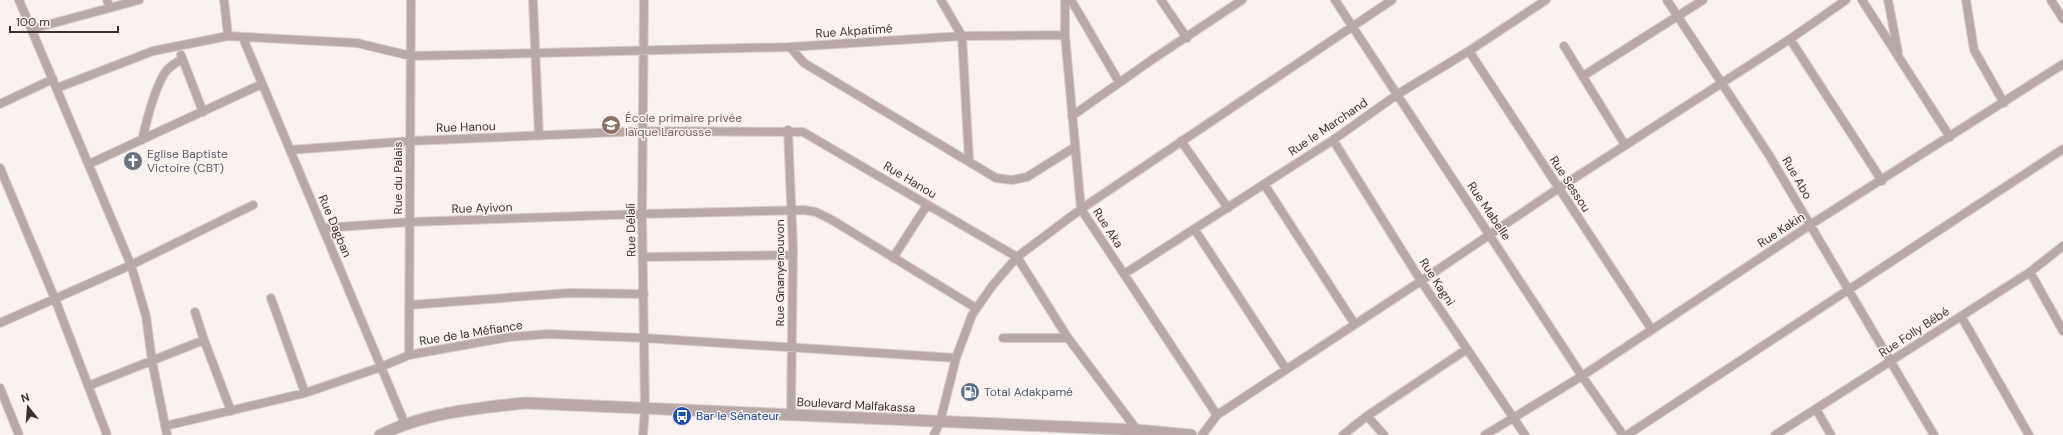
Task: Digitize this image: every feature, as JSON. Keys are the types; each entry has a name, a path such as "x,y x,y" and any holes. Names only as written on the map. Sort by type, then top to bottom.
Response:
{"street":[{"path":"19,0 131,264 146,316 152,361 167,435"},
{"path":"107,0 110,8"},
{"path":"32,29 139,0"},
{"path":"57,88 153,51 178,48 228,36 224,0"},
{"name":"Rue du Palais","path":"408,355 411,0"},
{"path":"533,0 539,136"},
{"name":"Rue Délali","path":"643,435 645,409 642,214 644,131 644,0"},
{"name":"Rue Aka","path":"1065,0 1065,35 1081,209 1217,415"},
{"path":"1071,0 1119,82"},
{"path":"1161,0 1187,38"},
{"path":"1072,116 1119,82 1242,0"},
{"name":"Rue Mabelle","path":"1335,0 1582,376 1623,435"},
{"path":"934,435 940,422 956,358 976,308 992,286 1017,257 1081,209 1392,0"},
{"name":"Rue le Marchand","path":"1124,274 1195,230 1333,140 1398,94 1469,51 1546,0"},
{"name":"Rue Abo","path":"1667,0 1769,155 1934,435"},
{"path":"1583,76 1703,0"},
{"path":"1202,435 1217,415 1559,188 1790,39 1846,0"},
{"path":"1862,0 1950,137"},
{"path":"1888,0 1899,57"},
{"path":"1966,0 1974,50 2004,103"},
{"path":"2051,0 2063,19"},
{"path":"944,1 962,36 969,160"},
{"name":"Rue Akpatimé","path":"228,36 357,43 411,56 790,48 962,36 1065,35"},
{"name":"Rue Dagban","path":"243,38 405,424"},
{"path":"1790,39 1882,181"},
{"path":"1564,46 1625,145"},
{"path":"178,48 202,112"},
{"path":"790,48 798,59 804,63 969,160 996,178 1012,180 1027,178 1075,147"},
{"name":"Rue Sessou","path":"1469,51 1652,330"},
{"path":"142,140 150,109 163,77 167,70 182,59"},
{"name":"Rue Kakin","path":"1485,435 1582,376 1810,225 1882,181 2063,64"},
{"path":"0,104 53,79"},
{"path":"89,164 262,84"},
{"name":"Rue Hanou","path":"290,150 410,141 644,131 788,130 806,133 1017,257"},
{"name":"Rue Gnanyenouvon","path":"788,130 793,255 791,415"},
{"name":"Rue Kagni","path":"1333,140 1421,281 1525,435"},
{"path":"1181,141 1228,208"},
{"path":"1627,435 2063,149"},
{"path":"0,168 55,299 107,435"},
{"path":"1264,184 1354,323"},
{"path":"0,192 8,188"},
{"path":"0,323 131,264 253,205"},
{"path":"893,258 927,205"},
{"name":"Rue Ayivon","path":"323,228 410,222 642,214 791,210 816,212 976,308"},
{"path":"1195,230 1286,369"},
{"name":"Rue Folly Bébé","path":"1775,435 2030,272 2063,246"},
{"path":"643,257 793,255"},
{"path":"1017,257 1068,338 1137,430"},
{"path":"2030,272 2063,331"},
{"path":"409,305 569,293 644,294"},
{"path":"271,298 305,393"},
{"path":"195,312 231,411"},
{"path":"1961,316 2029,435"},
{"name":"Rue de la Méfiance","path":"165,426 305,393 381,367 408,355 510,337 548,334 644,338 956,358"},
{"path":"1003,338 1068,338"},
{"path":"88,386 204,340"},
{"path":"1343,435 1368,416 1468,349"},
{"path":"0,388 19,435"},
{"name":"Boulevard Malfakassa","path":"380,435 405,424 437,415 481,407 526,404 1137,430 1192,435"},
{"path":"1816,409 1831,435"},
{"path":"1368,416 1384,435"}],"place":[{"name":"École primaire privée laïque Larousse","path":"611,125"},
{"name":"Eglise Baptiste Victoire (CBT)","path":"133,161"},
{"name":"Total Adakpamé","path":"970,392"},
{"name":"Bar le Sénateur","path":"682,416"}]}
